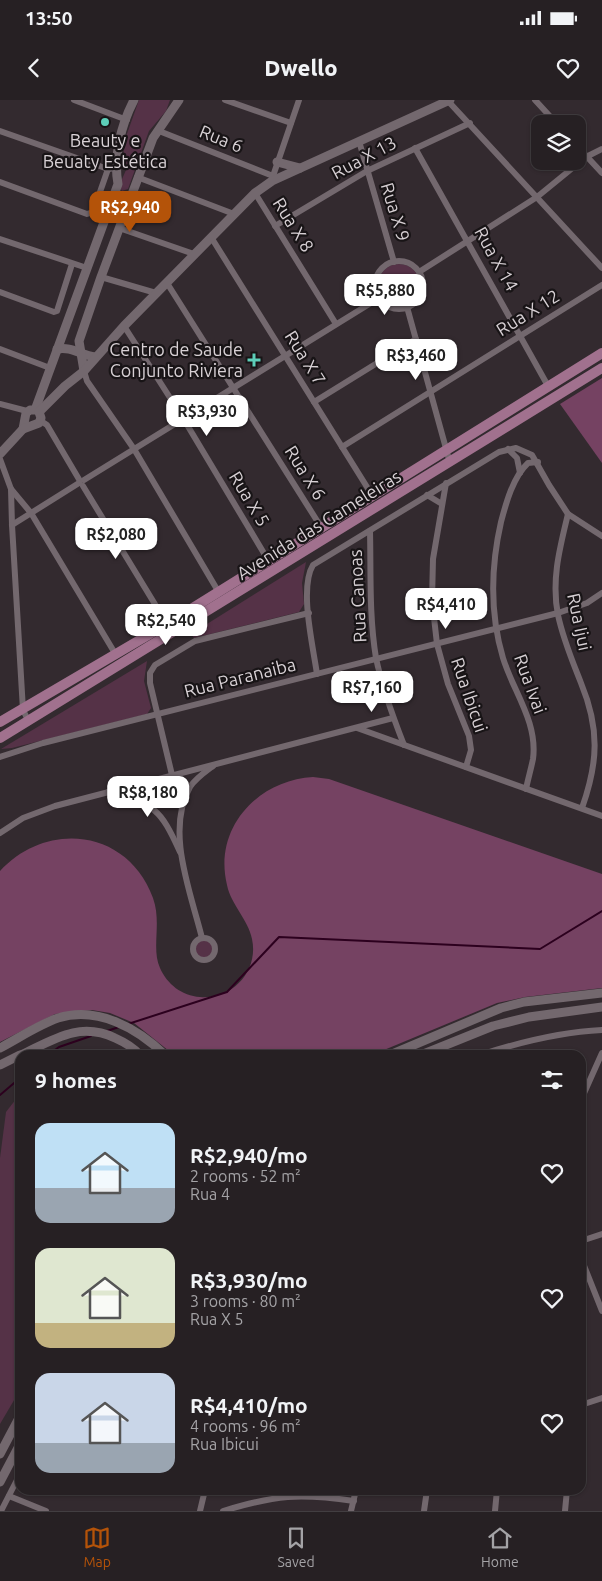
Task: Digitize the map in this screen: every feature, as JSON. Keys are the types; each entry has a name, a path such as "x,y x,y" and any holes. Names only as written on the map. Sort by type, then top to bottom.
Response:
{"main road":[{"name":"Avenida das Gameleiras","path":"0,722 167,624 602,353"},
{"name":"Avenida das Gameleiras","path":"0,738 212,610 602,368"},
{"path":"212,610 220,600 218,591"}],"street":[{"path":"74,100 127,120"},
{"path":"0,182 86,214 93,212 111,168 134,100"},
{"path":"179,100 153,138 101,276 79,341 80,373 134,449 218,591"},
{"path":"225,100 290,123"},
{"path":"272,179 299,100"},
{"path":"167,624 47,425 41,421 39,412 64,386 80,373 255,193 272,179 449,100 602,268"},
{"path":"537,100 550,115"},
{"name":"Rua X 13","path":"276,226 367,171 470,122"},
{"path":"0,131 111,168 122,192 132,191"},
{"name":"Rua 6","path":"159,131 272,179"},
{"name":"Rua X 9","path":"359,141 394,262"},
{"name":"Rua X 14","path":"415,148 522,336 548,386"},
{"path":"602,149 586,157 602,174"},
{"path":"277,162 300,168"},
{"path":"419,272 469,242 537,197 570,170"},
{"path":"137,177 234,214"},
{"path":"25,416 35,410 118,184"},
{"name":"Rua X 8","path":"255,193 336,324"},
{"path":"109,207 119,205 125,212"},
{"path":"119,228 194,254"},
{"name":"Rua X 7","path":"211,237 372,495"},
{"path":"0,239 87,268"},
{"path":"394,262 408,263 419,272 422,286 421,293 418,299 407,307 391,307 379,298 376,291 376,276 380,269 394,262"},
{"path":"0,292 54,312 57,310 72,264"},
{"path":"101,276 156,293"},
{"name":"Rua X 6","path":"167,283 321,527"},
{"name":"Rua X 12","path":"342,447 522,336 602,284"},
{"path":"12,526 379,298"},
{"path":"407,307 450,463"},
{"name":"Rua X 5","path":"124,326 184,418 268,560"},
{"path":"314,402 416,339"},
{"path":"57,349 67,348 80,355 95,357"},
{"path":"0,349 49,372 52,383 64,386"},
{"path":"0,404 12,408 25,416 28,428"},
{"path":"0,454 28,428 41,421"},
{"path":"508,449 517,458 520,474"},
{"path":"317,674 309,613 308,574 313,565 446,483 508,449 526,451 538,462 549,486 568,514 602,536"},
{"path":"0,459 12,489 31,513 116,655"},
{"path":"520,474 528,464 538,462"},
{"name":"Rua Ivai","path":"520,474 505,508 495,554 494,600 503,657 526,712 532,733 533,757 526,788"},
{"name":"Rua Ibicui","path":"446,483 433,567 432,600 437,644 448,684 469,736 471,750 466,767"},
{"path":"12,489 12,526 23,710 29,722"},
{"path":"427,496 442,504"},
{"name":"Rua Ijui","path":"568,514 558,553 558,613 566,648 590,709 594,733 592,779 582,808"},
{"path":"565,528 578,521"},
{"name":"Rua Canoas","path":"370,531 371,614 376,659 404,745"},
{"path":"358,539 370,546"},
{"name":"Rua Paranaiba","path":"0,757 159,714 558,613 587,603 602,594"},
{"path":"172,775 159,714 150,683 150,673 155,665 195,642 309,613"},
{"path":"0,834 23,818 55,806 394,718"},
{"path":"357,728 602,816"},
{"path":"202,938 182,855 181,810 191,786 213,765"},
{"path":"107,792 150,806 162,817 182,855"},
{"path":"170,830 180,828"},
{"path":"402,1050 501,1008 524,1002 602,993"},
{"path":"434,1050 493,1026 529,1017 602,1007"},
{"path":"0,1048 58,1018 92,1016 105,1017 132,1029 159,1050"},
{"path":"31,1050 65,1034 88,1030 105,1033 123,1042 133,1050"},
{"path":"496,1050 527,1040 575,1031 602,1030"},
{"path":"586,1088 602,1053"},
{"path":"0,1065 15,1058"},
{"path":"586,1239 602,1234"},
{"path":"586,1271 602,1311"},
{"path":"586,1403 602,1398"},
{"path":"0,1454 15,1426"},
{"path":"0,1482 15,1454"},
{"path":"1,1511 15,1484"},
{"path":"200,1511 204,1495"},
{"path":"223,1511 259,1500 289,1495 320,1496 354,1501"},
{"path":"351,1511 355,1495"},
{"path":"424,1511 426,1495"},
{"path":"495,1511 497,1495"},
{"path":"565,1511 567,1495"},
{"path":"9,1496 46,1511"}],"shaded area":[{"path":"139,100 170,100 166,111 149,131 128,189 122,191 119,186 126,170 123,145"},
{"path":"403,264 411,267 417,273 420,285 417,297 411,303 395,306 387,303 381,297 378,281 381,273 387,267"},
{"path":"602,378 602,463 560,404"},
{"path":"306,562 302,583 304,604 299,612 194,638 191,634"},
{"path":"147,661 144,681 151,708 147,714 12,748 1,749"},
{"path":"313,777 329,779 602,874 602,988 525,997 497,1003 384,1050 168,1050 134,1023 110,1013 92,1010 55,1014 0,1042 0,871 19,855 40,844 62,839 85,840 106,846 125,858 141,875 153,898 157,917 157,960 163,974 181,992 193,996 212,997 223,994 241,981 251,962 253,951 250,932 232,899 227,885 224,864 227,844 234,827 244,811 258,797 274,787 293,780"},
{"path":"204,940 210,943 213,949 210,955 204,958 198,955 195,949 198,943"},
{"path":"15,1100 15,1398 0,1424 0,1158 6,1112"}],"waterway":[{"path":"128,1024 227,992 279,937 540,949 602,911"},
{"path":"107,1031 119,1027"},
{"path":"55,1050 91,1036"},
{"path":"0,1095 15,1082"}],"place":[{"name":"Beauty e Beuaty Estética","path":"105,122"},
{"name":"Centro de Saude Conjunto Riviera","path":"254,360"}]}
